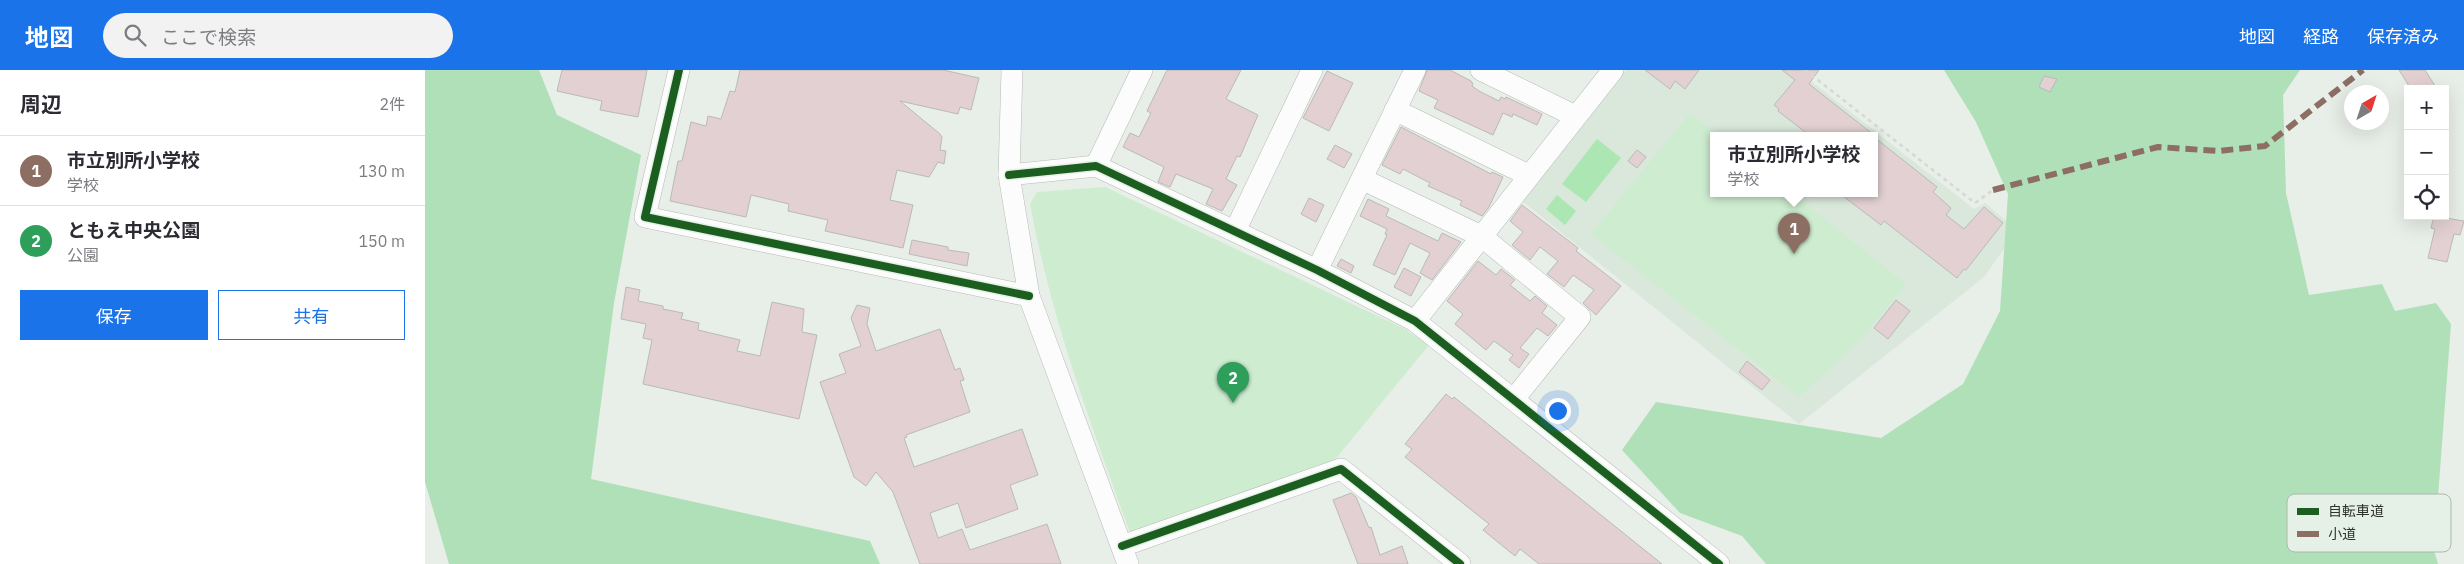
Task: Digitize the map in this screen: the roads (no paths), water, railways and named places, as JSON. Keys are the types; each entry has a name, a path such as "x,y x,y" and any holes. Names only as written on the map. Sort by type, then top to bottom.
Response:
{"street":[{"path":"679,70 645,217 1029,296"},
{"path":"1012,70 1009,175 1029,296 1125,555 1341,469 1460,564"},
{"path":"1096,166 1142,70"},
{"path":"1235,231 1311,70"},
{"path":"1317,270 1415,70"},
{"path":"1481,70 1575,116"},
{"path":"1415,320 1613,70"},
{"path":"1395,110 1528,176"},
{"path":"1009,175 1096,166 1317,270 1415,320 1719,564"},
{"path":"1362,178 1481,236 1580,317 1515,399"}],"place":[{"name":"市立別所小学校","path":"1794,254"},
{"name":"ともえ中央公園","path":"1233,403"}]}
